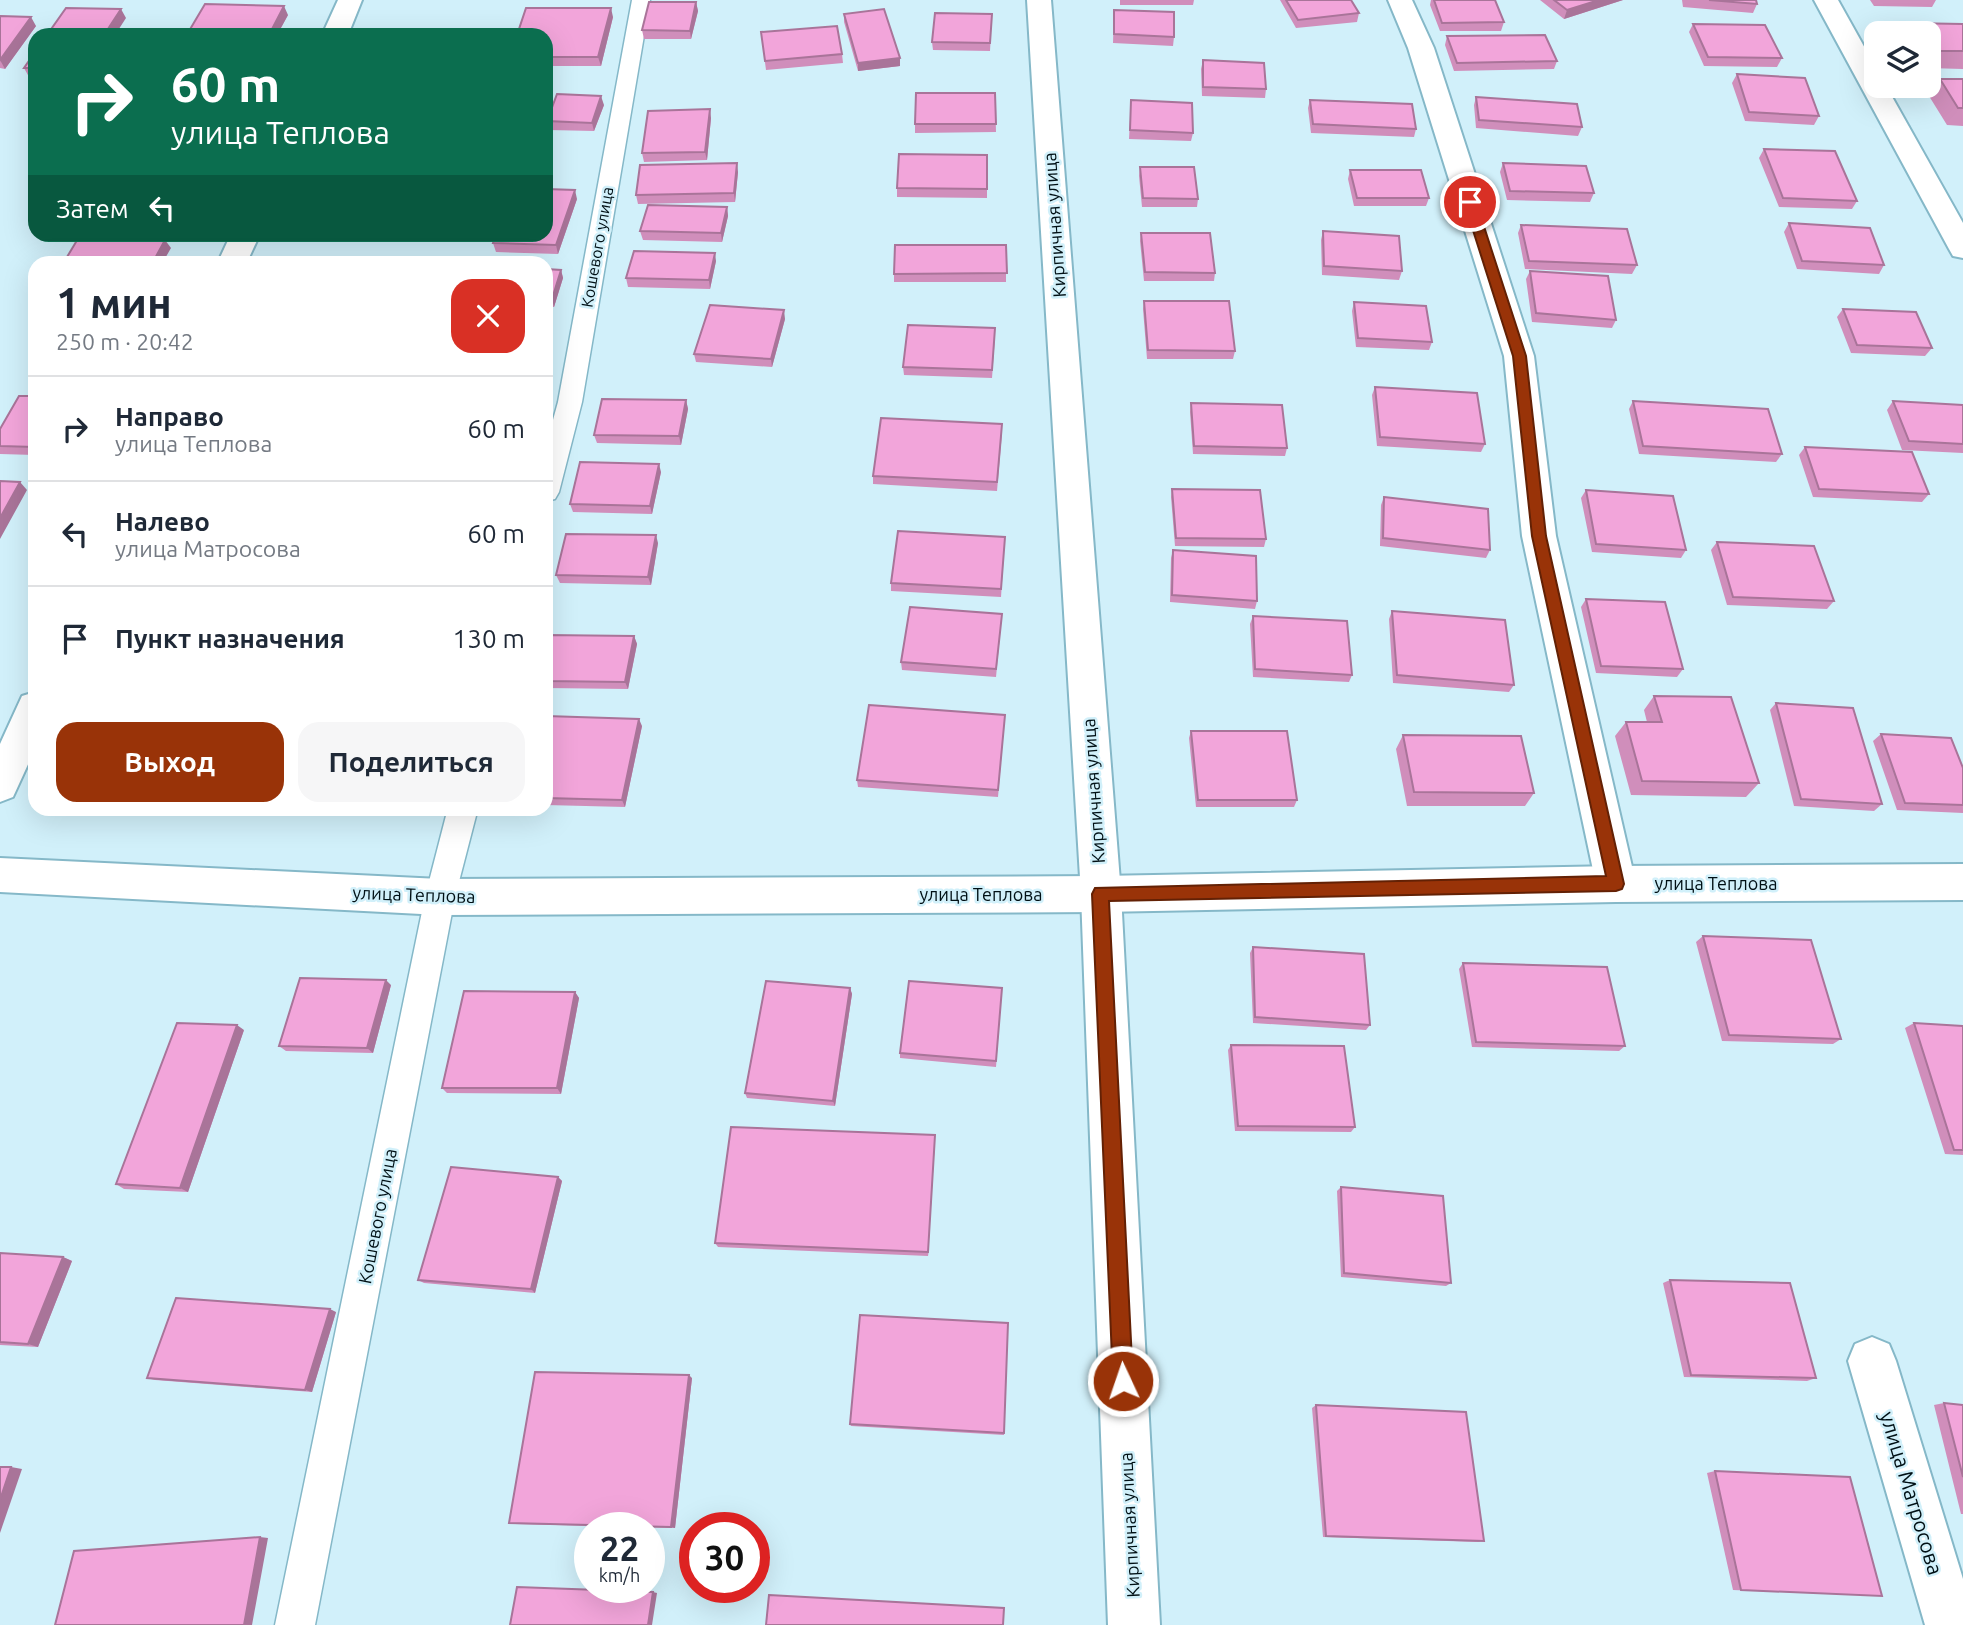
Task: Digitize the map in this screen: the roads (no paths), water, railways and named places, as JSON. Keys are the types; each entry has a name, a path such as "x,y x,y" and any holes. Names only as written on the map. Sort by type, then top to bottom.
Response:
{"street":[{"path":"338,28 350,0"},
{"name":"Кирпичная улица","path":"1039,0 1101,894 1134,1625"},
{"path":"1400,0 1421,48 1519,356 1539,536 1616,884"},
{"path":"1826,0 1963,249"},
{"path":"0,786 28,724"},
{"name":"улица Теплова","path":"0,875 440,897 1101,894 1616,884 1963,882"},
{"name":"улица Матросова","path":"1872,1361 1951,1625"}],"lane":[{"name":"Кошевого улица","path":"553,466 570,402 641,0"},
{"name":"Кошевого улица","path":"296,1625 440,897 461,816"}]}
